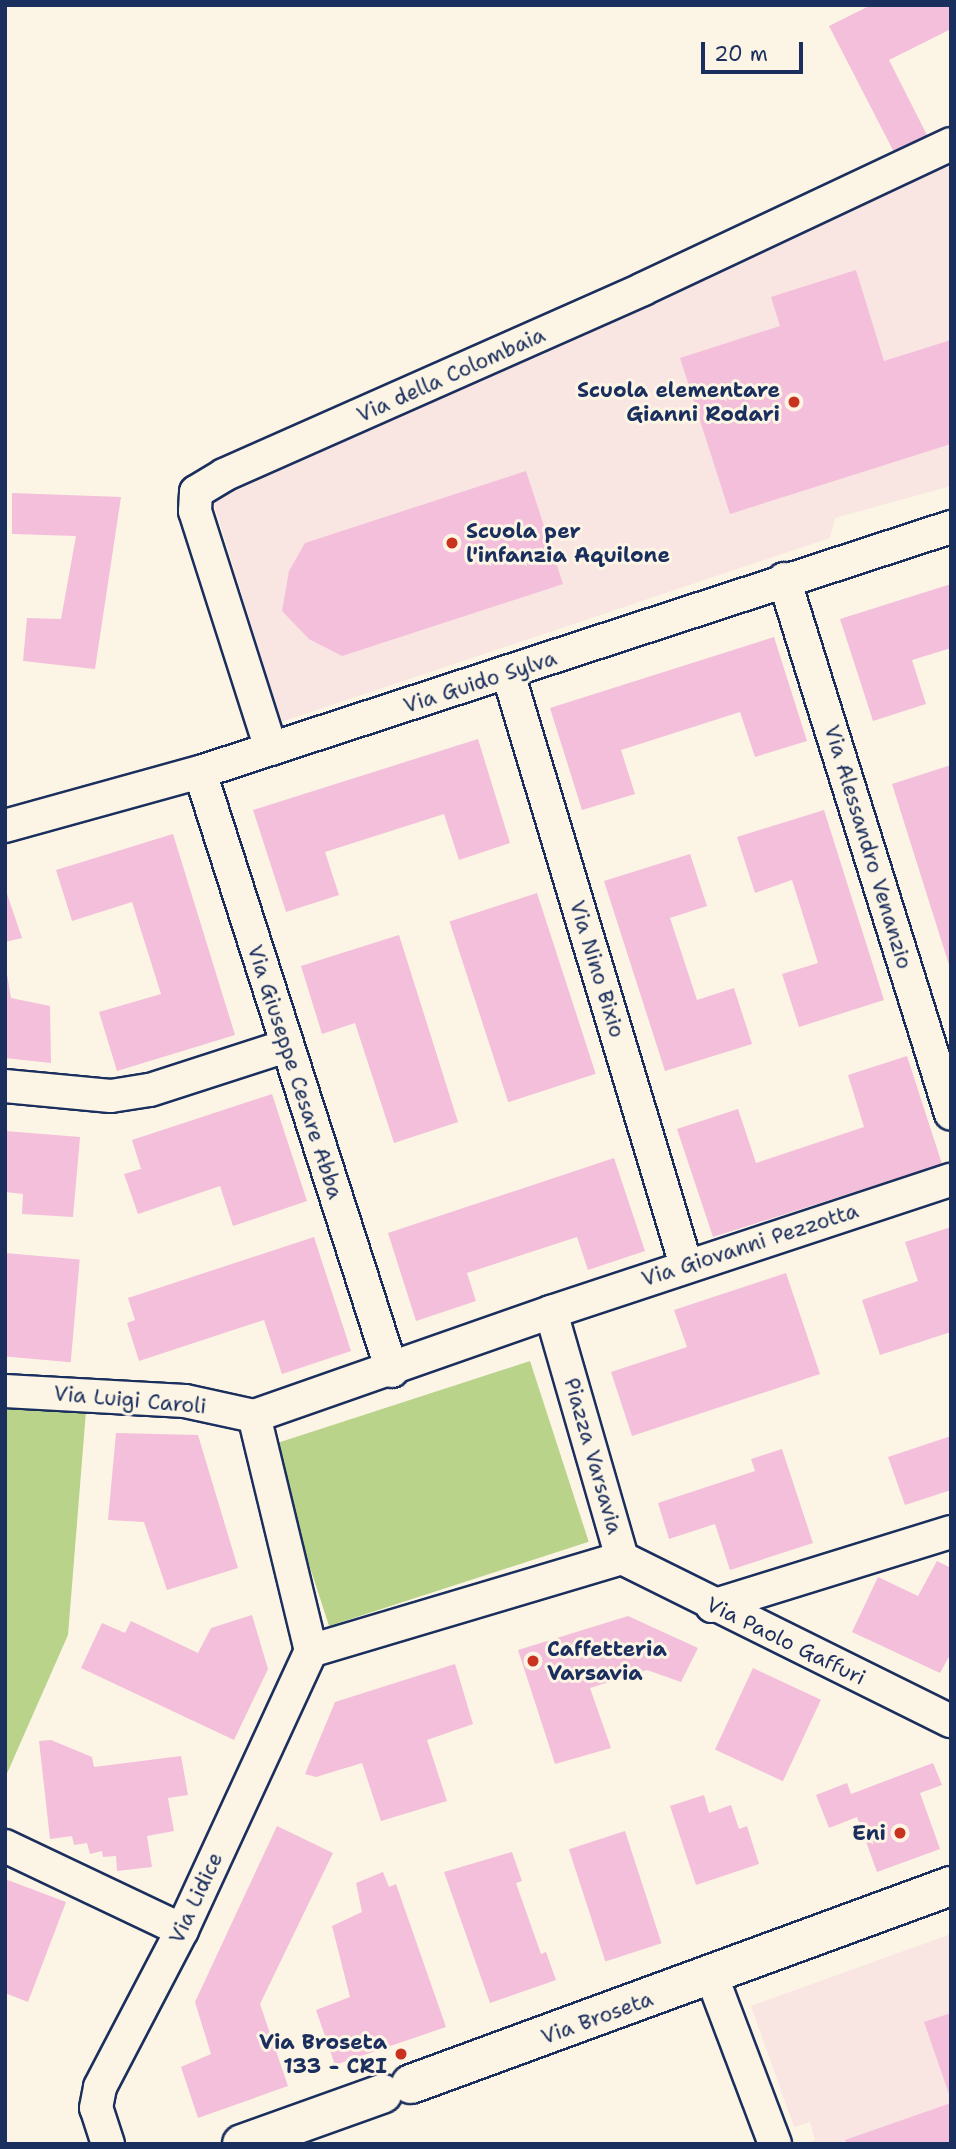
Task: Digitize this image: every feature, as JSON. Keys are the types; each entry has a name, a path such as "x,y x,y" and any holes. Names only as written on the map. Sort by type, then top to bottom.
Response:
{"street":[{"name":"Via della Colombaia","path":"271,749 195,511 196,492 225,475 643,289 951,144"},
{"name":"Via Guido Sylva","path":"5,826 200,772 508,673 784,579 951,527"},
{"name":"Via Alessandro Venanzio","path":"784,579 951,1114"},
{"name":"Via Nino Bixio","path":"508,673 685,1265"},
{"name":"Via Giuseppe Cesare Abba","path":"200,772 392,1371"},
{"path":"5,1086 111,1096 150,1090 286,1046"},
{"name":"Via Giovanni Pezzotta","path":"551,1312 685,1265 951,1180"},
{"path":"311,1651 254,1416 392,1371 551,1312"},
{"name":"Piazza Varsavia","path":"311,1651 622,1558 551,1312"},
{"name":"Via Luigi Caroli","path":"5,1391 185,1401 254,1416"},
{"path":"712,1606 951,1532"},
{"name":"Via Paolo Gaffuri","path":"622,1558 712,1606 951,1721"},
{"name":"Via Lidice","path":"108,2144 96,2108 100,2087 182,1930 311,1651"},
{"path":"5,1846 182,1930"},
{"name":"Via Broseta","path":"242,2144 712,1977 951,1886"},
{"path":"712,1977 775,2144"}],"shaded area":[{"path":"951,156 951,486 835,518 830,538 281,722 213,501 614,318"},
{"path":"951,1934 951,2144 806,2144 815,2140 810,2122 794,2127 751,2006"}],"green space":[{"path":"530,1361 589,1542 329,1626 270,1445"},
{"path":"5,1406 86,1411 68,1635 5,1778"}],"building":[{"path":"871,5 951,5 951,29 889,60 930,141 897,158 829,26"},
{"path":"856,270 884,361 951,340 951,444 730,514 680,358 780,326 771,297"},
{"path":"526,471 563,584 342,656 309,639 282,611 289,571 305,543"},
{"path":"12,493 121,497 95,669 23,661 27,618 61,619 76,536 12,534"},
{"path":"951,584 951,648 912,660 926,704 873,721 840,619"},
{"path":"774,637 807,741 755,757 740,712 621,750 635,794 582,810 550,708"},
{"path":"478,739 510,843 459,860 444,814 325,852 339,895 286,912 253,810"},
{"path":"951,765 951,968 950,968 892,784"},
{"path":"824,810 884,1000 799,1027 782,974 818,963 792,880 755,893 737,837"},
{"path":"173,834 235,1035 117,1071 99,1012 161,994 132,902 72,921 56,870"},
{"path":"690,854 707,906 670,918 697,1000 734,988 752,1044 665,1071 604,881"},
{"path":"5,888 22,938 5,942"},
{"path":"537,893 596,1074 508,1102 450,921"},
{"path":"399,935 458,1122 394,1143 355,1023 322,1034 301,966"},
{"path":"5,962 11,998 50,1006 51,1063 5,1058"},
{"path":"907,1056 942,1164 713,1237 677,1129 738,1109 756,1163 864,1127 848,1075"},
{"path":"272,1094 307,1201 233,1226 220,1186 138,1214 124,1174 141,1169 132,1140"},
{"path":"5,1131 80,1137 73,1217 22,1214 23,1194 5,1192"},
{"path":"614,1158 645,1251 588,1270 577,1237 467,1273 476,1301 416,1321 388,1233"},
{"path":"951,1227 951,1332 880,1355 862,1300 918,1281 905,1242"},
{"path":"314,1237 351,1351 282,1374 264,1320 139,1361 127,1323 135,1320 128,1298"},
{"path":"5,1253 80,1260 71,1362 5,1356"},
{"path":"786,1273 820,1374 632,1436 611,1372 687,1347 674,1310"},
{"path":"116,1433 198,1435 238,1568 167,1590 144,1522 108,1520"},
{"path":"951,1436 951,1490 905,1505 888,1457"},
{"path":"782,1449 813,1543 730,1570 715,1524 669,1539 658,1503 755,1471 751,1459"},
{"path":"937,1561 951,1568 951,1653 940,1673 852,1632 878,1577 918,1596"},
{"path":"252,1615 268,1669 234,1740 81,1668 102,1623 125,1633 131,1621 198,1653 211,1628"},
{"path":"628,1616 698,1648 681,1682 647,1670 590,1688 611,1748 555,1764 518,1650"},
{"path":"455,1664 473,1724 427,1740 447,1801 381,1821 362,1763 316,1777 305,1774 335,1702"},
{"path":"753,1668 821,1700 783,1781 715,1750"},
{"path":"51,1740 92,1757 94,1767 181,1756 188,1795 168,1798 174,1831 147,1836 152,1867 117,1871 116,1856 103,1857 102,1851 90,1854 87,1843 74,1845 72,1836 50,1839 39,1741"},
{"path":"933,1763 942,1785 920,1793 940,1849 877,1872 857,1817 829,1828 816,1795 847,1783 851,1794"},
{"path":"704,1795 709,1813 731,1805 739,1829 747,1826 759,1864 696,1885 670,1806"},
{"path":"277,1826 333,1853 260,2004 288,2086 198,2118 181,2067 211,2054 195,2002"},
{"path":"625,1831 661,1943 605,1961 569,1849"},
{"path":"512,1852 522,1881 516,1883 541,1954 546,1952 556,1980 490,2003 444,1872"},
{"path":"383,1872 389,1887 396,1884 446,2027 335,2065 316,2010 350,1997 332,1926 362,1912 356,1883"},
{"path":"5,1879 66,1902 28,2002 5,1993"},
{"path":"951,2013 951,2097 950,2097 924,2022"},
{"path":"951,2103 951,2144 846,2144 845,2140"}],"place":[{"name":"Scuola elementare Gianni Rodari","path":"794,402"},
{"name":"Scuola per l'infanzia Aquilone","path":"452,543"},
{"name":"Caffetteria Varsavia","path":"533,1661"},
{"name":"Eni","path":"900,1833"},
{"name":"Via Broseta 133 - CRI","path":"401,2054"}]}
